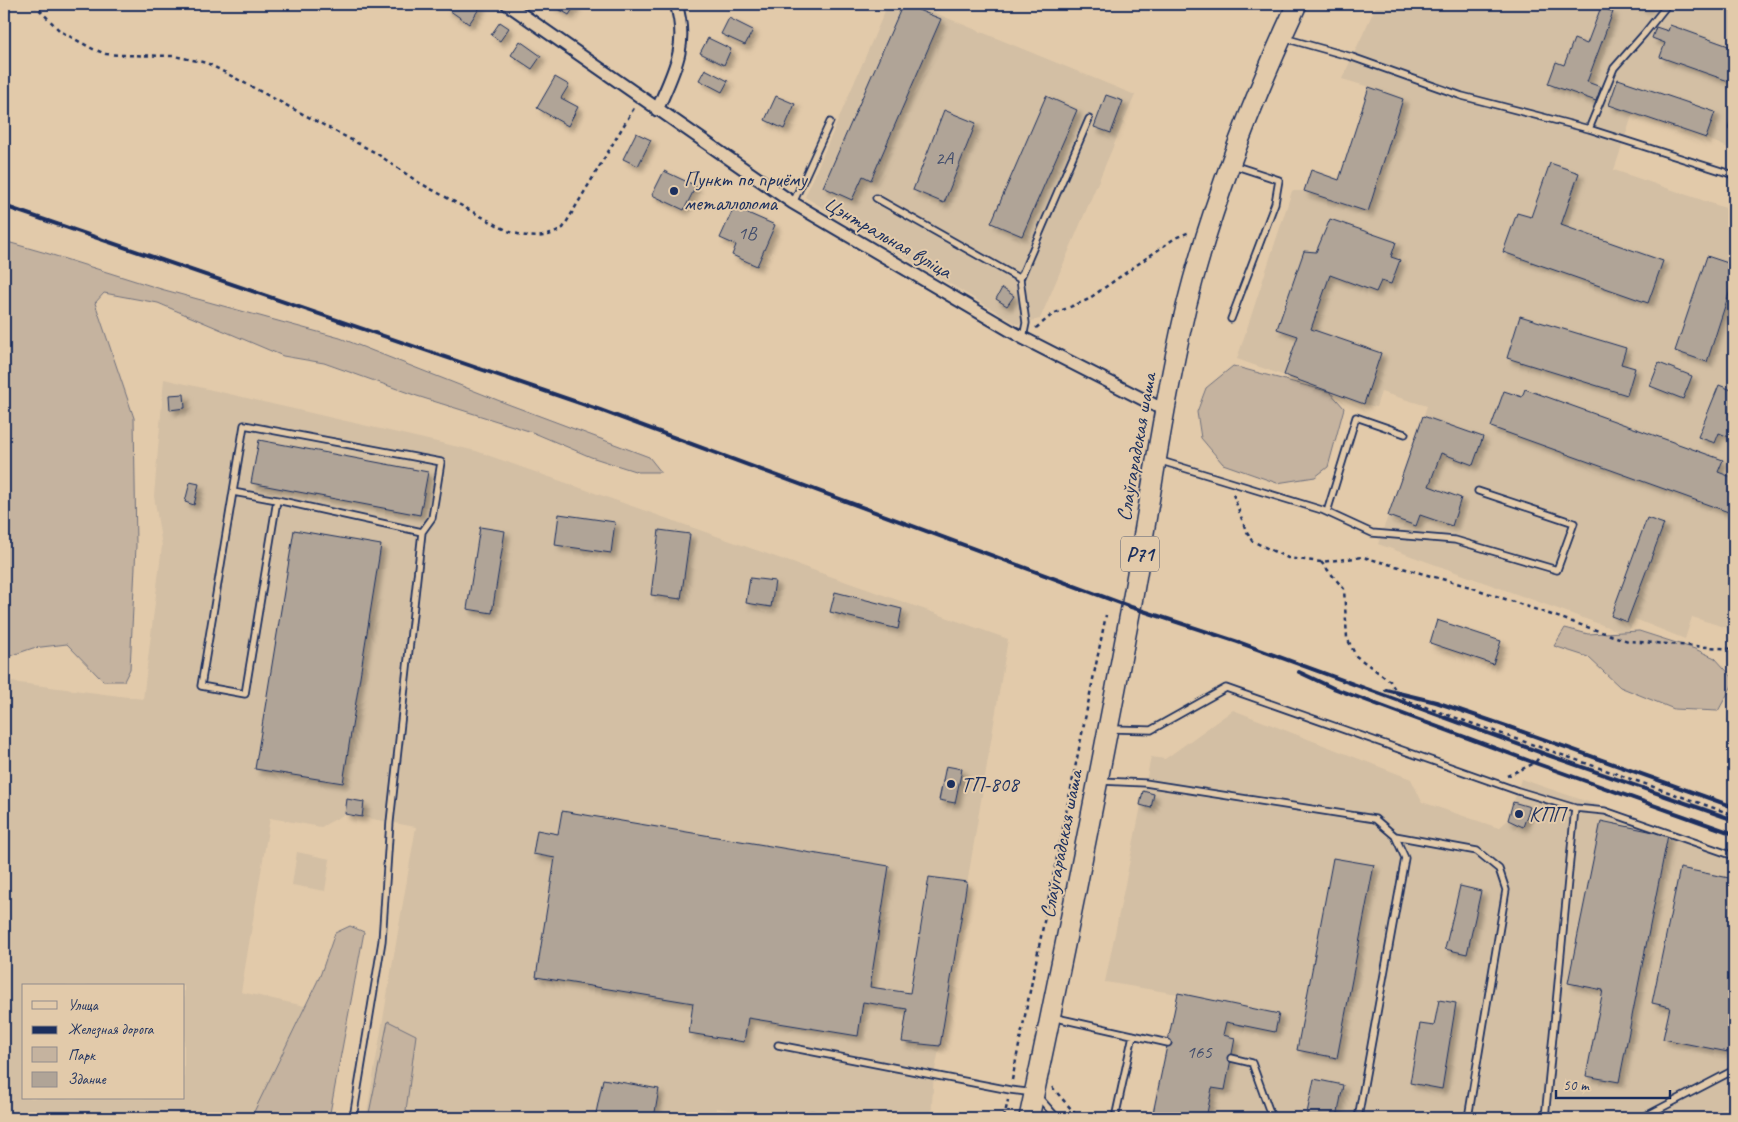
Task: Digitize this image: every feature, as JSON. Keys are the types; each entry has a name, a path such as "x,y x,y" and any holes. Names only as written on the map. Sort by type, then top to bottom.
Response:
{"main road":[{"name":"Слаўгарадская шаша","path":"1029,1118 1131,607 1175,356 1187,305 1230,164 1297,4"}],"street":[{"name":"Цэнтральная вуліца","path":"507,4 793,203 1024,338 1166,411"},
{"path":"657,110 668,86 681,47 681,22 676,4"}],"lane":[{"path":"1589,129 1614,68 1668,4"},
{"path":"1282,37 1352,57 1462,96 1589,129 1734,175"},
{"path":"1024,338 1026,323 1020,279 1090,119"},
{"path":"793,203 830,122"},
{"path":"1230,164 1279,180 1274,203 1231,319"},
{"path":"876,198 1020,279"},
{"path":"1327,512 1356,417 1405,434"},
{"path":"276,500 245,694 201,686 244,425 441,462 432,518 422,532 390,822 382,941 353,1118"},
{"path":"1157,460 1327,512 1372,533 1454,540 1557,570 1574,523 1478,492"},
{"path":"233,492 422,532"},
{"path":"1107,728 1151,730 1226,688 1494,783 1575,808 1605,810 1734,856"},
{"path":"1097,781 1145,783 1375,819 1395,836 1405,858 1358,1118"},
{"path":"1545,1118 1575,808"},
{"path":"1395,836 1477,851 1499,869 1506,890 1468,1118"},
{"path":"1050,1016 1168,1043"},
{"path":"1115,1118 1133,1036"},
{"path":"778,1044 1010,1090 1034,1093 1057,1118"},
{"path":"1231,1058 1252,1063 1272,1118"},
{"path":"1642,1118 1734,1070"}],"path":[{"path":"34,4 60,31 92,50 119,55 174,56 207,63 376,153 418,182 508,231 521,235 541,237 563,228 640,98"},
{"path":"1024,338 1053,314 1087,300 1175,238 1210,225"},
{"path":"1228,481 1245,528 1252,541 1288,558 1321,562 1363,557 1467,586 1628,641 1734,649"},
{"path":"1321,562 1344,589 1347,638 1356,656 1390,681 1397,693 1405,700 1734,815"},
{"path":"1004,1118 1106,615"},
{"path":"1494,783 1535,763 1546,749"}],"shaded area":[{"path":"888,4 913,4 1135,95 1040,319 1017,324 805,197"},
{"path":"1377,4 1734,4 1734,131 1728,148 1706,138 1633,113 1614,170 1734,211 1734,630 1692,617 1685,639 1635,619 1627,634 1378,544 1427,406 1381,392 1376,407 1237,359 1292,191 1304,191 1311,170 1339,179 1369,87 1342,79"},
{"path":"164,379 476,451 1008,639 934,1074 931,1118 777,1118 716,1108 715,1118 366,1118 416,827 345,814 321,827 270,818 241,992 341,1014 325,1118 4,1118 4,681 143,699 162,546 154,496"},
{"path":"1233,710 1411,779 1422,802 1499,828 1508,820 1521,779 1734,852 1734,1102 1708,1118 1337,1118 1343,1085 1314,1079 1306,1118 1152,1118 1178,994 1105,982 1151,757 1165,759"},
{"path":"297,852 330,859 325,891 292,885"}],"green space":[{"path":"4,241 161,289 340,338 649,457 661,472 638,472 591,457 532,432 417,396 324,363 283,356 158,303 104,293 95,303 134,418 136,546 130,669 124,681 103,681 67,644 33,648 4,658"},
{"path":"1233,366 1330,392 1344,408 1328,467 1315,477 1277,483 1223,464 1201,438 1197,412 1206,388"},
{"path":"1565,628 1588,634 1639,631 1695,649 1715,658 1734,679 1734,682 1718,711 1674,709 1620,687 1588,657 1554,646"},
{"path":"350,926 364,932 329,1118 251,1118 320,976 335,933"},
{"path":"388,1021 416,1035 405,1118 368,1118"},
{"path":"812,1111 864,1118 743,1118"}],"building":[{"path":"449,4 478,4 481,6 469,24 446,8"},
{"path":"550,4 576,4 569,15"},
{"path":"903,4 941,19 871,180 863,176 852,200 823,187"},
{"path":"1636,4 1649,4 1647,8"},
{"path":"1601,7 1613,12 1587,82 1601,87 1596,101 1548,84 1556,62 1564,65 1574,39 1587,44"},
{"path":"729,18 753,30 745,45 721,34"},
{"path":"500,22 509,28 500,41 491,35"},
{"path":"1670,25 1734,48 1734,83 1660,57 1665,43 1652,38 1656,27 1668,31"},
{"path":"708,38 731,49 724,65 700,53"},
{"path":"520,41 541,56 532,69 511,55"},
{"path":"705,69 728,81 722,92 699,80"},
{"path":"555,77 569,85 561,98 578,107 568,126 537,108"},
{"path":"1618,79 1715,112 1706,138 1609,105"},
{"path":"1369,87 1403,99 1368,212 1304,191 1311,170 1339,180"},
{"path":"1106,95 1123,101 1111,133 1094,127"},
{"path":"776,96 795,104 784,129 765,120"},
{"path":"1046,96 1077,110 1022,236 991,223"},
{"path":"1734,109 1734,130 1728,128"},
{"path":"944,110 976,123 944,203 913,190"},
{"path":"636,133 651,140 638,166 623,159"},
{"path":"1550,163 1579,173 1561,225 1663,261 1648,303 1503,252 1517,213 1531,217"},
{"name":"Пункт по приёму металлолома","path":"664,171 696,186 684,210 652,195"},
{"path":"734,207 775,225 757,266 732,255 736,245 720,238"},
{"path":"1330,219 1396,242 1391,257 1400,260 1391,284 1381,281 1376,292 1330,275 1311,329 1381,353 1364,404 1284,375 1298,336 1277,329 1304,251 1316,252"},
{"path":"1707,256 1734,265 1734,278 1707,362 1675,351"},
{"path":"1002,288 1014,296 1007,306 996,299"},
{"path":"1520,316 1626,348 1621,364 1635,368 1627,395 1507,358"},
{"path":"1659,363 1692,376 1683,399 1650,386"},
{"path":"1719,385 1734,391 1734,439 1719,433 1715,443 1698,437"},
{"path":"1525,389 1723,460 1718,472 1734,478 1734,514 1491,427 1504,391 1522,397"},
{"path":"184,394 185,408 170,410 169,395"},
{"path":"1423,416 1483,437 1473,465 1441,453 1429,486 1461,498 1452,526 1420,515 1416,526 1388,516"},
{"path":"259,440 428,472 420,515 251,483"},
{"path":"190,482 199,484 194,505 185,502"},
{"path":"559,514 615,522 611,553 555,545"},
{"path":"1647,518 1664,524 1627,622 1611,616"},
{"path":"480,527 505,531 492,613 467,609"},
{"path":"294,530 381,545 343,783 255,769"},
{"path":"659,530 690,534 681,599 651,595"},
{"path":"750,578 775,581 771,607 746,603"},
{"path":"835,592 902,609 898,629 830,612"},
{"path":"1437,620 1501,641 1493,664 1430,643"},
{"name":"ТП-808","path":"946,766 962,769 955,803 939,800"},
{"path":"1143,791 1154,794 1151,808 1140,805"},
{"path":"347,799 364,802 362,817 345,814"},
{"name":"КПП","path":"1513,802 1530,807 1523,827 1508,820"},
{"path":"562,811 889,866 870,987 910,993 929,877 967,882 940,1046 902,1042 907,1009 863,1002 858,1036 748,1018 744,1042 689,1033 693,1003 536,977 555,858 533,854 537,830 558,834"},
{"path":"1601,821 1668,835 1619,1082 1586,1076 1603,990 1568,983"},
{"path":"1333,858 1374,865 1337,1058 1297,1050"},
{"path":"1680,868 1734,879 1734,1025 1728,1052 1663,1039 1670,1007 1652,1003"},
{"path":"1460,886 1481,891 1467,954 1445,949"},
{"path":"1178,993 1279,1014 1275,1032 1226,1022 1223,1035 1235,1038 1225,1090 1212,1088 1206,1118 1152,1118"},
{"path":"1439,1000 1456,1003 1442,1089 1410,1083 1420,1024 1434,1026"},
{"path":"603,1079 659,1089 654,1118 595,1118"},
{"path":"1314,1079 1343,1085 1337,1118 1306,1118"}],"railway":[{"path":"4,206 600,410 1131,607 1238,642 1542,753 1734,820"},
{"path":"1299,672 1333,688 1734,834"},
{"path":"1386,690 1436,702 1734,807"},
{"path":"1719,1118 1734,1109"}],"place":[{"name":"Пункт по приёму металлолома","path":"674,191"},
{"name":"ТП-808","path":"951,784"},
{"name":"КПП","path":"1519,814"}]}
